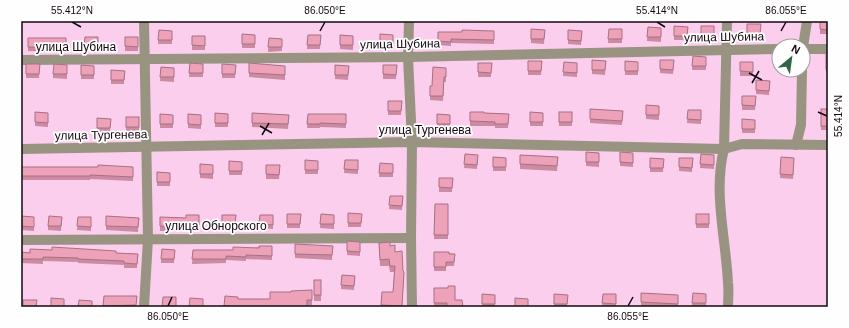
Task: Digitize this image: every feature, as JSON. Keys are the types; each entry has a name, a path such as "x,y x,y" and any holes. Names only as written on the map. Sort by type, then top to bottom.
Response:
{"street":[{"path":"144,21 148,239 144,307"},
{"path":"409,21 408,57 412,142 412,307"},
{"path":"727,21 724,149 721,162 720,191 728,284 728,307"},
{"path":"804,38 807,21"},
{"path":"811,48 828,49"},
{"name":"улица Шубина","path":"21,60 408,57 771,49"},
{"path":"796,145 801,125 802,78"},
{"name":"улица Тургенева","path":"21,149 412,142 724,149 742,144 828,145"},
{"name":"улица Обнорского","path":"21,240 411,238"}],"building":[{"path":"820,21 828,21 828,30 820,29"},
{"path":"747,24 761,24 760,34 747,34"},
{"path":"674,26 688,27 687,36 674,36"},
{"path":"701,26 714,26 714,36 701,35"},
{"path":"648,27 661,28 661,37 647,37"},
{"path":"531,29 545,30 544,39 531,39"},
{"path":"609,29 622,29 622,39 608,39"},
{"path":"159,30 172,31 172,40 158,40"},
{"path":"462,30 494,31 494,40 451,39 451,42 438,41 438,32 462,32"},
{"path":"568,30 582,31 581,41 568,40"},
{"path":"242,34 255,35 255,44 242,44"},
{"path":"380,34 393,35 393,44 380,44"},
{"path":"308,35 321,35 320,45 307,45"},
{"path":"340,35 353,36 353,45 340,45"},
{"path":"192,36 205,36 205,46 192,45"},
{"path":"85,37 98,37 98,47 84,46"},
{"path":"125,37 138,37 138,47 125,46"},
{"path":"28,38 66,38 66,48 28,47"},
{"path":"269,38 282,39 282,47 268,47"},
{"path":"826,54 828,54 828,69 826,69"},
{"path":"693,56 706,57 706,66 692,66"},
{"path":"592,60 606,61 605,70 592,70"},
{"path":"660,60 674,60 673,70 660,69"},
{"path":"528,61 542,61 541,71 528,71"},
{"path":"625,61 638,62 638,71 625,71"},
{"path":"564,62 577,63 577,73 563,72"},
{"path":"740,62 753,62 753,72 740,71"},
{"path":"190,63 203,64 203,73 189,73"},
{"path":"249,63 285,66 285,75 249,73"},
{"path":"478,63 492,63 491,73 478,72"},
{"path":"26,64 40,64 39,74 26,74"},
{"path":"54,64 67,65 67,74 53,74"},
{"path":"222,64 236,65 235,74 222,74"},
{"path":"81,65 94,66 94,75 81,75"},
{"path":"335,65 349,66 348,75 335,75"},
{"path":"383,65 397,65 396,75 383,74"},
{"path":"161,67 174,68 174,77 160,77"},
{"path":"433,67 446,68 443,96 430,96"},
{"path":"111,70 125,71 124,80 111,80"},
{"path":"756,80 770,81 769,91 756,90"},
{"path":"742,96 756,96 755,106 742,105"},
{"path":"388,101 402,101 401,111 388,111"},
{"path":"646,105 659,106 659,115 646,115"},
{"path":"590,109 623,111 622,121 590,119"},
{"path":"821,109 828,109 828,126 821,126"},
{"path":"688,110 701,110 701,120 687,119"},
{"path":"35,112 48,113 48,123 35,122"},
{"path":"470,112 509,114 508,124 470,121"},
{"path":"530,112 543,113 543,122 530,122"},
{"path":"559,112 572,112 572,122 559,122"},
{"path":"215,113 228,114 228,123 215,123"},
{"path":"252,113 289,115 288,124 252,123"},
{"path":"160,114 173,115 173,124 160,124"},
{"path":"188,114 201,115 201,125 188,124"},
{"path":"308,114 346,114 346,124 307,124"},
{"path":"437,114 450,115 450,124 437,124"},
{"path":"126,117 139,117 139,127 126,127"},
{"path":"97,118 111,119 110,128 97,128"},
{"path":"742,119 755,120 755,129 742,129"},
{"path":"586,152 599,153 599,162 586,162"},
{"path":"620,152 633,153 633,163 620,162"},
{"path":"465,154 478,155 477,165 464,164"},
{"path":"701,154 714,155 714,165 700,164"},
{"path":"520,155 558,157 557,166 520,164"},
{"path":"493,157 506,158 506,167 493,167"},
{"path":"781,157 794,158 793,175 780,174"},
{"path":"650,158 664,159 663,168 650,168"},
{"path":"679,158 693,158 692,168 679,167"},
{"path":"305,160 318,161 318,170 305,170"},
{"path":"345,160 358,160 358,170 344,169"},
{"path":"229,161 242,162 242,171 229,171"},
{"path":"380,163 393,164 393,173 379,173"},
{"path":"200,164 213,165 213,174 200,174"},
{"path":"98,165 133,167 133,177 90,175 21,176 21,167 98,167"},
{"path":"266,165 280,165 279,175 266,174"},
{"path":"157,172 170,173 170,182 157,182"},
{"path":"439,178 453,178 452,188 439,187"},
{"path":"390,196 403,196 402,206 389,205"},
{"path":"435,204 448,204 448,235 434,235"},
{"path":"348,213 362,214 361,223 348,223"},
{"path":"287,214 301,214 300,224 287,224"},
{"path":"321,214 334,215 334,224 320,224"},
{"path":"696,214 709,214 709,224 696,224"},
{"path":"186,215 199,215 199,225 173,224 173,227 160,226 160,217 186,218"},
{"path":"222,215 236,215 235,225 222,224"},
{"path":"260,215 273,215 273,225 259,224"},
{"path":"21,216 34,217 34,227 21,226"},
{"path":"49,216 62,217 61,226 48,226"},
{"path":"106,216 139,218 138,227 106,226"},
{"path":"78,217 91,217 91,227 77,226"},
{"path":"347,241 360,242 360,252 347,251"},
{"path":"390,242 390,246 395,245 395,252 402,251 404,272 402,306 381,305 382,292 393,292 395,266 390,266 389,259 380,260 379,243"},
{"path":"295,244 333,246 332,255 295,254"},
{"path":"259,246 272,246 272,256 246,255 246,257 226,256 226,259 192,259 193,250 233,250 233,247 259,248"},
{"path":"52,247 116,251 116,253 138,254 137,264 124,263 124,261 78,258 43,257 43,259 21,259 21,252 30,253 30,249 52,250"},
{"path":"162,249 175,250 174,259 161,259"},
{"path":"434,252 449,252 449,254 455,254 454,262 446,262 446,267 434,267"},
{"path":"342,275 355,276 354,286 341,285"},
{"path":"314,280 321,280 321,295 314,295"},
{"path":"448,286 455,286 455,300 462,300 463,307 447,307 447,303 434,303 434,288 448,288"},
{"path":"312,290 312,300 307,300 307,307 224,306 225,296 238,297 238,299 270,299 270,292"},
{"path":"641,293 678,295 678,304 641,302"},
{"path":"693,293 706,294 706,303 692,303"},
{"path":"482,294 495,295 495,304 482,304"},
{"path":"554,294 568,295 567,304 554,304"},
{"path":"603,294 616,294 616,304 602,303"},
{"path":"104,296 137,296 136,305 103,306"},
{"path":"163,297 176,297 176,307 162,307"},
{"path":"51,298 64,299 64,307 51,307"},
{"path":"190,298 203,299 203,307 189,307"},
{"path":"515,298 528,299 528,307 515,307"},
{"path":"23,300 37,300 36,307 23,307"},
{"path":"79,300 92,301 92,307 78,307"}]}
